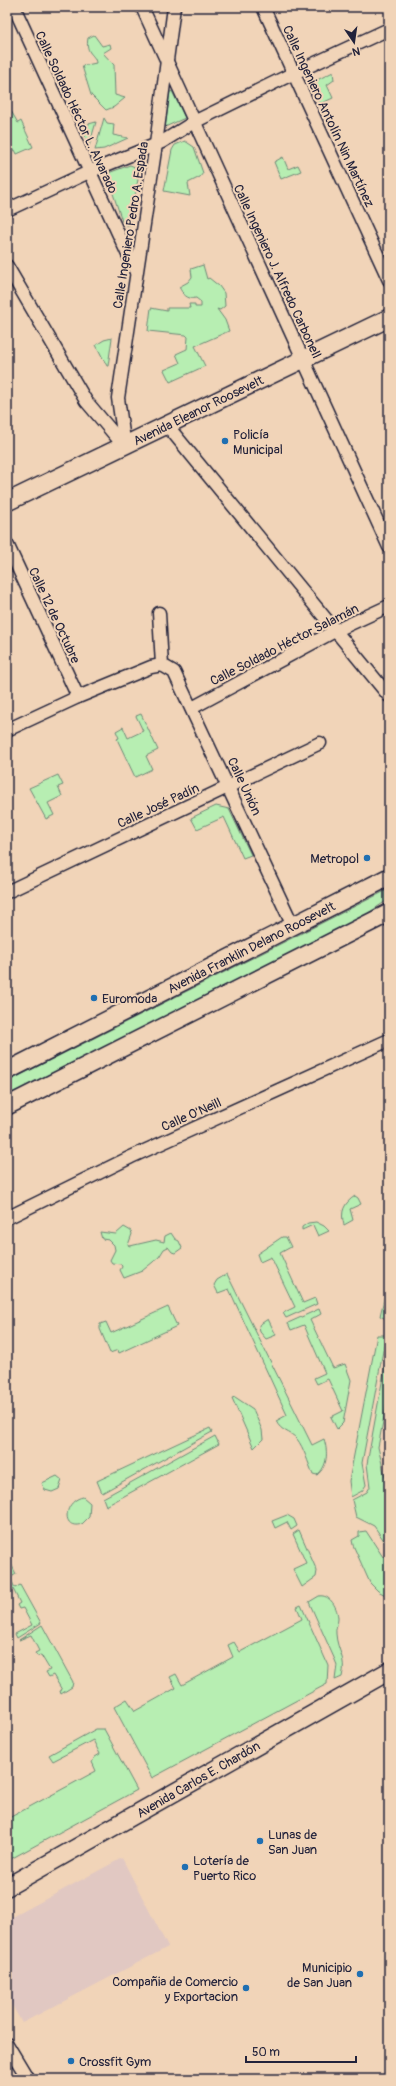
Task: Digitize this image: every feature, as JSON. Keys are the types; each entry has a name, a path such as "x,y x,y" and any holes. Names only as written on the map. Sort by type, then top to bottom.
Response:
{"street":[{"name":"Calle Ingeniero J. Alfredo Carbonell","path":"142,7 389,547"},
{"name":"Calle Ingeniero Pedro A. Espada","path":"125,447 118,398 156,144 174,7"},
{"name":"Calle Ingeniero Antolín Nin Martínez","path":"263,7 389,280"},
{"name":"Calle Soldado Héctor L. Alvarado","path":"14,9 136,272"},
{"path":"7,210 89,172 156,144 194,122 389,29"},
{"path":"7,266 86,401 125,447"},
{"name":"Avenida Eleanor Roosevelt","path":"7,502 125,447 166,424 389,318"},
{"path":"166,424 389,696"},
{"name":"Calle 12 de Octubre","path":"7,544 78,697"},
{"name":"Calle Soldado Héctor Salamán","path":"192,708 336,632 389,606"},
{"path":"7,730 78,697 151,667 162,665 159,613"},
{"name":"Calle Unión","path":"162,665 174,672 230,787 293,926"},
{"name":"Calle José Padín","path":"7,892 320,743"},
{"name":"Avenida Franklin Delano Roosevelt","path":"7,1071 389,877"},
{"path":"7,1106 389,913"},
{"name":"Calle O'Neill","path":"7,1218 131,1157 389,1040"},
{"name":"Avenida Carlos E. Chardón","path":"7,1887 389,1671"},
{"path":"7,2044 28,2079"}],"shaded area":[{"path":"122,1858 168,1947 22,2023 7,1996 7,1920"}],"green space":[{"path":"94,35 102,46 110,44 111,48 103,53 114,65 115,95 125,98 114,107 106,110 91,95 82,66 96,63 87,44 88,38"},
{"path":"333,72 334,80 327,85 333,98 320,104 312,89 313,82"},
{"path":"172,91 185,118 165,127 170,92"},
{"path":"11,111 18,123 21,121 33,147 17,154 15,150 7,153 7,112"},
{"path":"104,118 107,123 114,124 113,135 128,138 104,149 95,150"},
{"path":"96,122 89,146 81,126"},
{"path":"185,141 194,147 203,173 200,177 188,183 190,196 164,191 172,150 175,145"},
{"path":"283,157 288,169 298,165 301,171 281,179 274,162"},
{"path":"130,165 135,167 138,179 130,226 126,225 122,221 107,175"},
{"path":"203,265 207,279 209,278 219,286 224,293 225,306 220,310 217,309 225,320 229,331 195,346 205,366 170,382 164,370 180,363 176,354 187,349 188,337 186,335 148,331 151,308 167,311 167,308 190,308 189,304 195,304 195,307 201,307 201,302 196,298 186,296 179,287 188,282 192,277 191,269"},
{"path":"112,338 107,366 96,345 104,340"},
{"path":"141,714 158,750 146,756 152,769 135,777 117,739 119,738 116,731 123,727 128,738 143,731 136,716"},
{"path":"58,775 63,785 58,787 62,796 48,803 54,815 46,819 29,788"},
{"path":"216,806 229,809 251,855 243,858 224,817 197,829 191,818"},
{"path":"389,889 389,899 358,920 7,1098 7,1082"},
{"path":"355,1196 361,1204 350,1209 353,1220 344,1225 342,1216 344,1208"},
{"path":"316,1222 324,1226 329,1231 318,1236 313,1225 302,1230 302,1227 308,1223"},
{"path":"124,1227 131,1231 132,1234 128,1245 130,1246 156,1240 164,1242 165,1236 171,1233 175,1239 179,1241 182,1248 175,1253 168,1247 164,1249 159,1257 142,1271 124,1278 120,1270 122,1267 121,1264 112,1263 110,1260 115,1250 114,1245 109,1240 102,1239 100,1232 116,1234"},
{"path":"282,1237 286,1237 291,1247 280,1253 303,1303 315,1298 317,1304 286,1318 283,1313 295,1307 271,1257 260,1262 257,1254"},
{"path":"227,1274 312,1445 324,1439 326,1458 321,1471 317,1475 313,1474 304,1451 297,1439 280,1427 276,1421 287,1415 229,1289 218,1293 214,1285 217,1280"},
{"path":"385,1295 389,1296 388,1320 380,1316"},
{"path":"168,1307 177,1326 119,1353 118,1350 110,1353 100,1329 100,1324 106,1322 111,1333"},
{"path":"319,1309 321,1314 310,1320 333,1368 345,1364 351,1380 343,1423 337,1429 331,1417 343,1411 328,1379 317,1384 314,1378 325,1373 304,1325 291,1330 288,1323"},
{"path":"268,1319 276,1335 266,1339 260,1332 259,1325"},
{"path":"377,1335 386,1335 362,1463 366,1485 362,1491 351,1497 349,1481"},
{"path":"389,1344 389,1391 378,1447 389,1494 389,1548 374,1526 356,1517 352,1500 367,1492 370,1487 367,1464"},
{"path":"235,1397 253,1409 262,1430 263,1439 254,1448 232,1398"},
{"path":"210,1428 212,1432 102,1493 97,1481"},
{"path":"215,1436 219,1444 106,1506 103,1498"},
{"path":"57,1476 62,1480 59,1489 52,1492 45,1490 42,1483"},
{"path":"83,1497 90,1503 89,1517 82,1524 75,1525 70,1523 68,1520 68,1509 76,1500"},
{"path":"287,1515 294,1519 297,1526 291,1530 287,1522 275,1528 272,1521"},
{"path":"299,1530 317,1571 316,1577 302,1587 293,1569 306,1563 293,1534"},
{"path":"366,1531 383,1557 389,1555 389,1597 378,1591 370,1583 353,1545 352,1540 359,1536 359,1532"},
{"path":"7,1556 16,1574 10,1578 15,1588 20,1585 41,1623 17,1638 15,1634 32,1625 23,1608 19,1609 17,1605 20,1603 11,1585 7,1587"},
{"path":"319,1596 330,1599 337,1610 338,1615 336,1632 343,1660 343,1670 342,1677 335,1680 337,1665 309,1602"},
{"path":"301,1605 328,1665 327,1684 152,1778 114,1707 127,1699 135,1711 176,1688 170,1677 176,1674 182,1685 233,1657 228,1645 234,1642 240,1652 302,1619 297,1607"},
{"path":"42,1625 73,1682 72,1687 61,1694 60,1691 62,1690 53,1675 49,1677 46,1672 50,1670 41,1655 37,1656 35,1653 39,1651 31,1635 19,1640"},
{"path":"96,1729 104,1729 137,1790 7,1861 7,1819 96,1771 92,1762 95,1757 100,1754 93,1740 53,1761 49,1755"}],"place":[{"name":"Policía Municipal","path":"225,441"},
{"name":"Metropol","path":"367,858"},
{"name":"Euromoda","path":"94,998"},
{"name":"Lunas de San Juan","path":"260,1841"},
{"name":"Lotería de Puerto Rico","path":"185,1867"},
{"name":"Municipio de San Juan","path":"360,1974"},
{"name":"Compañia de Comercio y Exportacion","path":"246,1988"},
{"name":"Crossfit Gym","path":"71,2061"}]}
